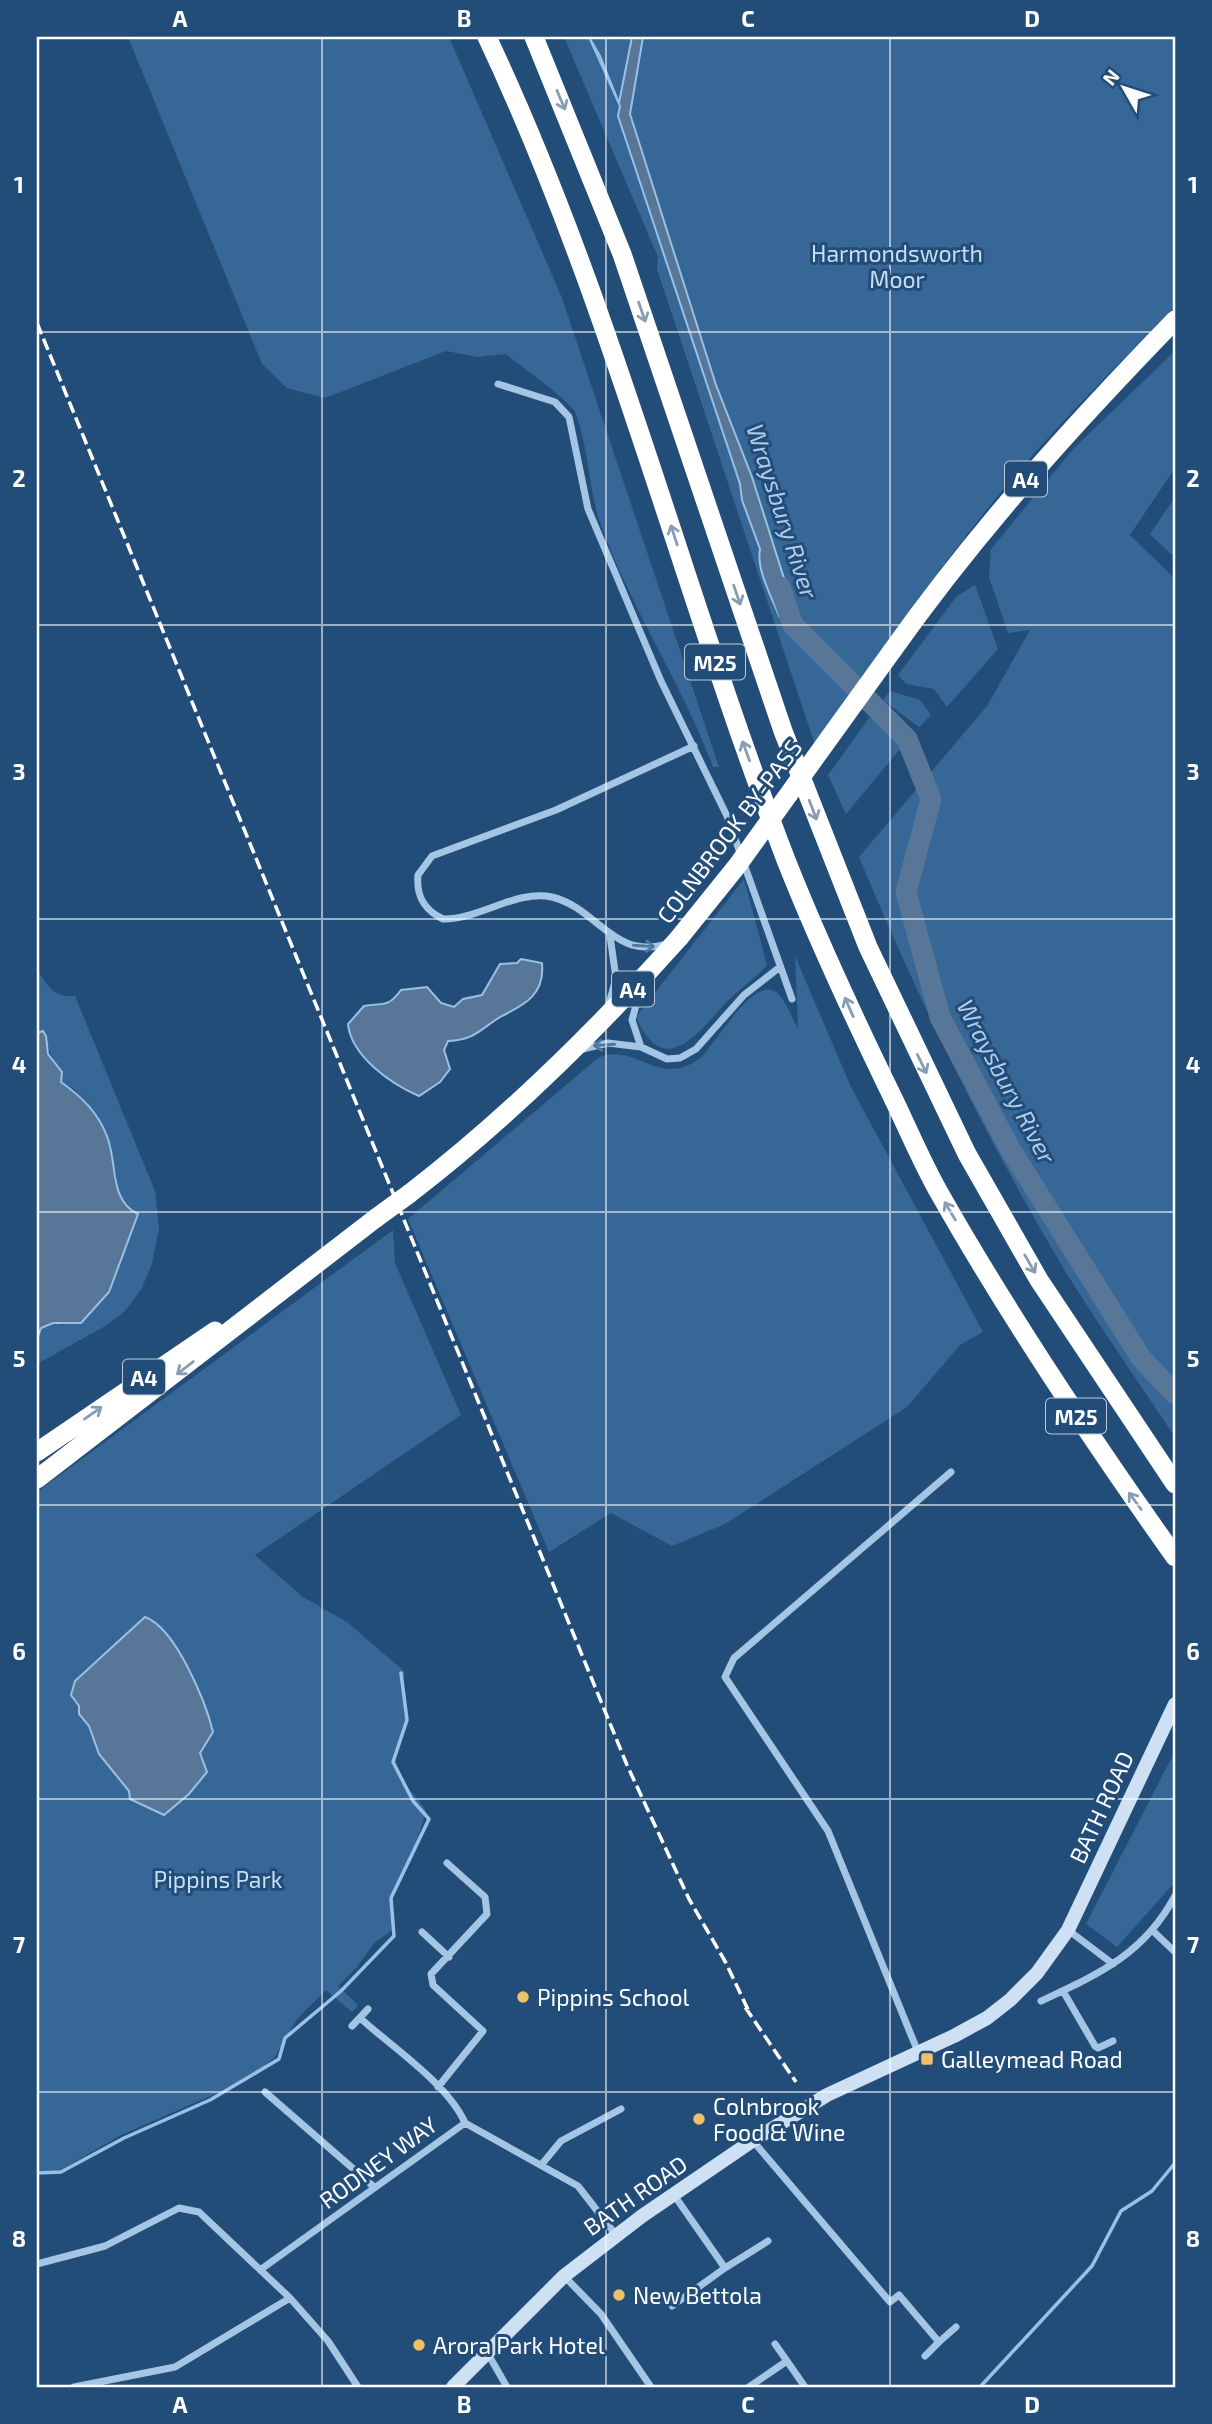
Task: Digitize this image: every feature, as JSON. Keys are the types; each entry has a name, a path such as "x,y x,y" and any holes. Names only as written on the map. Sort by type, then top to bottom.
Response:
{"highway":[{"name":"M25","path":"487,37 562,209 733,714 787,862 850,1011 939,1193 978,1259 1051,1378 1175,1557"},
{"name":"M25","path":"534,37 622,254 783,731 868,947 967,1154 1039,1280 1175,1484"},
{"name":"COLNBROOK BY-PASS","path":"37,1479 193,1361 256,1308 409,1194 485,1132 603,1021 679,939 737,866 948,573 1025,480 1175,320"},
{"name":"COLNBROOK BY-PASS","path":"37,1452 184,1349 256,1308"}],"street":[{"path":"498,384 555,402 569,417 588,509 661,681 727,816 792,999"},
{"path":"679,939 658,946 644,947 610,936 588,913 547,896 443,919 429,911 421,900 417,880 420,869 432,856 556,810 694,746"},
{"path":"603,1021 616,978 610,936"},
{"path":"569,1055 604,1043 641,1047 654,1055 674,1059 696,1049 744,995 780,967"},
{"path":"641,1047 632,1013 645,976"},
{"path":"918,2052 828,1831 725,1677 734,1658 951,1472"},
{"name":"BATH ROAD","path":"453,2387 564,2276 616,2235 752,2141 827,2095 987,2018 1010,2000 1037,1973 1068,1930 1175,1704"},
{"path":"438,2087 483,2031 433,1985 432,1974 487,1914 488,1904 485,1897 447,1863"},
{"path":"1041,2001 1128,1956 1153,1931 1175,1896"},
{"path":"1068,1930 1113,1964"},
{"path":"1153,1931 1175,1952"},
{"path":"422,1932 449,1957"},
{"path":"1063,1991 1095,2046 1098,2048 1112,2041"},
{"path":"352,2026 368,2009"},
{"path":"360,2018 438,2087 459,2110 465,2123"},
{"path":"265,2092 373,2186"},
{"path":"542,2164 561,2141 621,2109"},
{"name":"RODNEY WAY","path":"260,2270 373,2186 465,2123 578,2186 616,2235"},
{"path":"752,2141 890,2302 899,2295 939,2342"},
{"path":"674,2195 725,2268"},
{"path":"37,2264 105,2246 178,2208 198,2212 290,2298 328,2341 358,2387"},
{"path":"672,2306 768,2241"},
{"path":"564,2276 601,2314 650,2387"},
{"path":"878,2304 886,2297"},
{"path":"74,2387 176,2367 290,2298"},
{"path":"925,2356 956,2327"},
{"path":"775,2344 805,2387"},
{"path":"488,2354 507,2387"},
{"path":"749,2387 787,2361"}],"green space":[{"path":"128,37 449,37 562,298 719,767 713,767 688,707 615,561 598,517 584,441 571,407 506,354 477,357 446,351 325,398 287,388 262,364"},
{"name":"Harmondsworth Moor","path":"564,37 1175,37 1175,308 1068,416 981,516 932,580 815,745 657,269 658,257"},
{"path":"1175,351 1175,468 1130,535 1175,579 1175,1437 1077,1290 1007,1169 929,1015 859,857 987,706 1030,630 1008,633 989,577 991,549 1074,448"},
{"path":"1175,497 1175,558 1150,534"},
{"path":"975,585 998,649 947,707 934,689 906,684 898,675 956,597"},
{"path":"890,691 920,700 931,715 919,727 883,700"},
{"path":"874,711 886,720 900,749 846,814 828,775"},
{"path":"744,879 767,965 691,1039 668,1049 657,1046 646,1036 636,1017"},
{"path":"795,956 851,1087 983,1332 960,1345 907,1407 725,1524 672,1546 611,1513 549,1552 408,1219 598,1058 619,1054 669,1069 688,1065 706,1052 745,1003 756,994 767,990 780,995 798,1028"},
{"path":"37,969 56,993 75,996 155,1191 159,1228 152,1264 141,1290 125,1311 107,1325 37,1364 37,1339 41,1328 53,1323 64,1325 109,1292 127,1238 137,1220 137,1213 129,1212 122,1203 115,1169 89,1104 73,1088 61,1082 60,1070 49,1050 46,1036 37,1033"},
{"name":"Pippins Park","path":"393,1230 395,1263 461,1415 255,1555 303,1597 347,1622 405,1672 407,1715 397,1748 397,1767 404,1783 426,1811 414,1850 391,1897 394,1929 374,1943 357,1967 338,1986 358,2005 352,2012 326,1990 297,2019 274,2058 245,2081 121,2135 59,2171 37,2172 37,1492"},
{"path":"1175,1751 1175,1882 1117,1947 1086,1924"}],"shaded area":[{"path":"589,37 600,56 619,103 632,37 643,37 630,114 716,385 752,477 794,610 779,616 762,574 760,549 742,500 740,484 618,116 620,106"},
{"path":"521,959 542,963 540,983 532,997 478,1033 448,1041 444,1050 450,1069 440,1082 419,1096 374,1068 356,1047 348,1024 364,1006 384,1004 401,990 427,987 441,1003 454,1007 463,999 482,995 500,964 517,963"},
{"path":"43,1031 48,1054 62,1072 61,1082 89,1106 100,1121 111,1149 119,1191 129,1208 138,1214 109,1292 81,1323 53,1323 41,1328 37,1339 37,1033"},
{"path":"145,1617 157,1624 178,1651 197,1686 213,1732 200,1753 207,1772 189,1794 164,1815 130,1799 129,1791 99,1754 89,1726 79,1714 79,1706 71,1695 75,1681"}],"waterway":[{"name":"Wraysbury River","path":"780,587 793,625 907,739 931,799 906,892 940,1017 1009,1147 1141,1358 1175,1394"},
{"path":"37,2173 61,2172 124,2138 210,2100 279,2059 285,2038 341,1991 394,1936 391,1898 429,1819 413,1801 393,1762 407,1720 401,1673"},
{"path":"980,2387 1092,2266 1121,2211 1152,2191 1175,2163"}],"railway":[{"path":"37,323 627,1765 689,1899 726,1963 751,2016"},
{"path":"745,2007 796,2082"}],"place":[{"name":"Pippins School","path":"523,1997"},
{"name":"Galleymead Road","path":"927,2059"},
{"name":"Colnbrook Food & Wine","path":"699,2119"},
{"name":"New Bettola","path":"619,2295"},
{"name":"Arora Park Hotel","path":"419,2345"}]}
